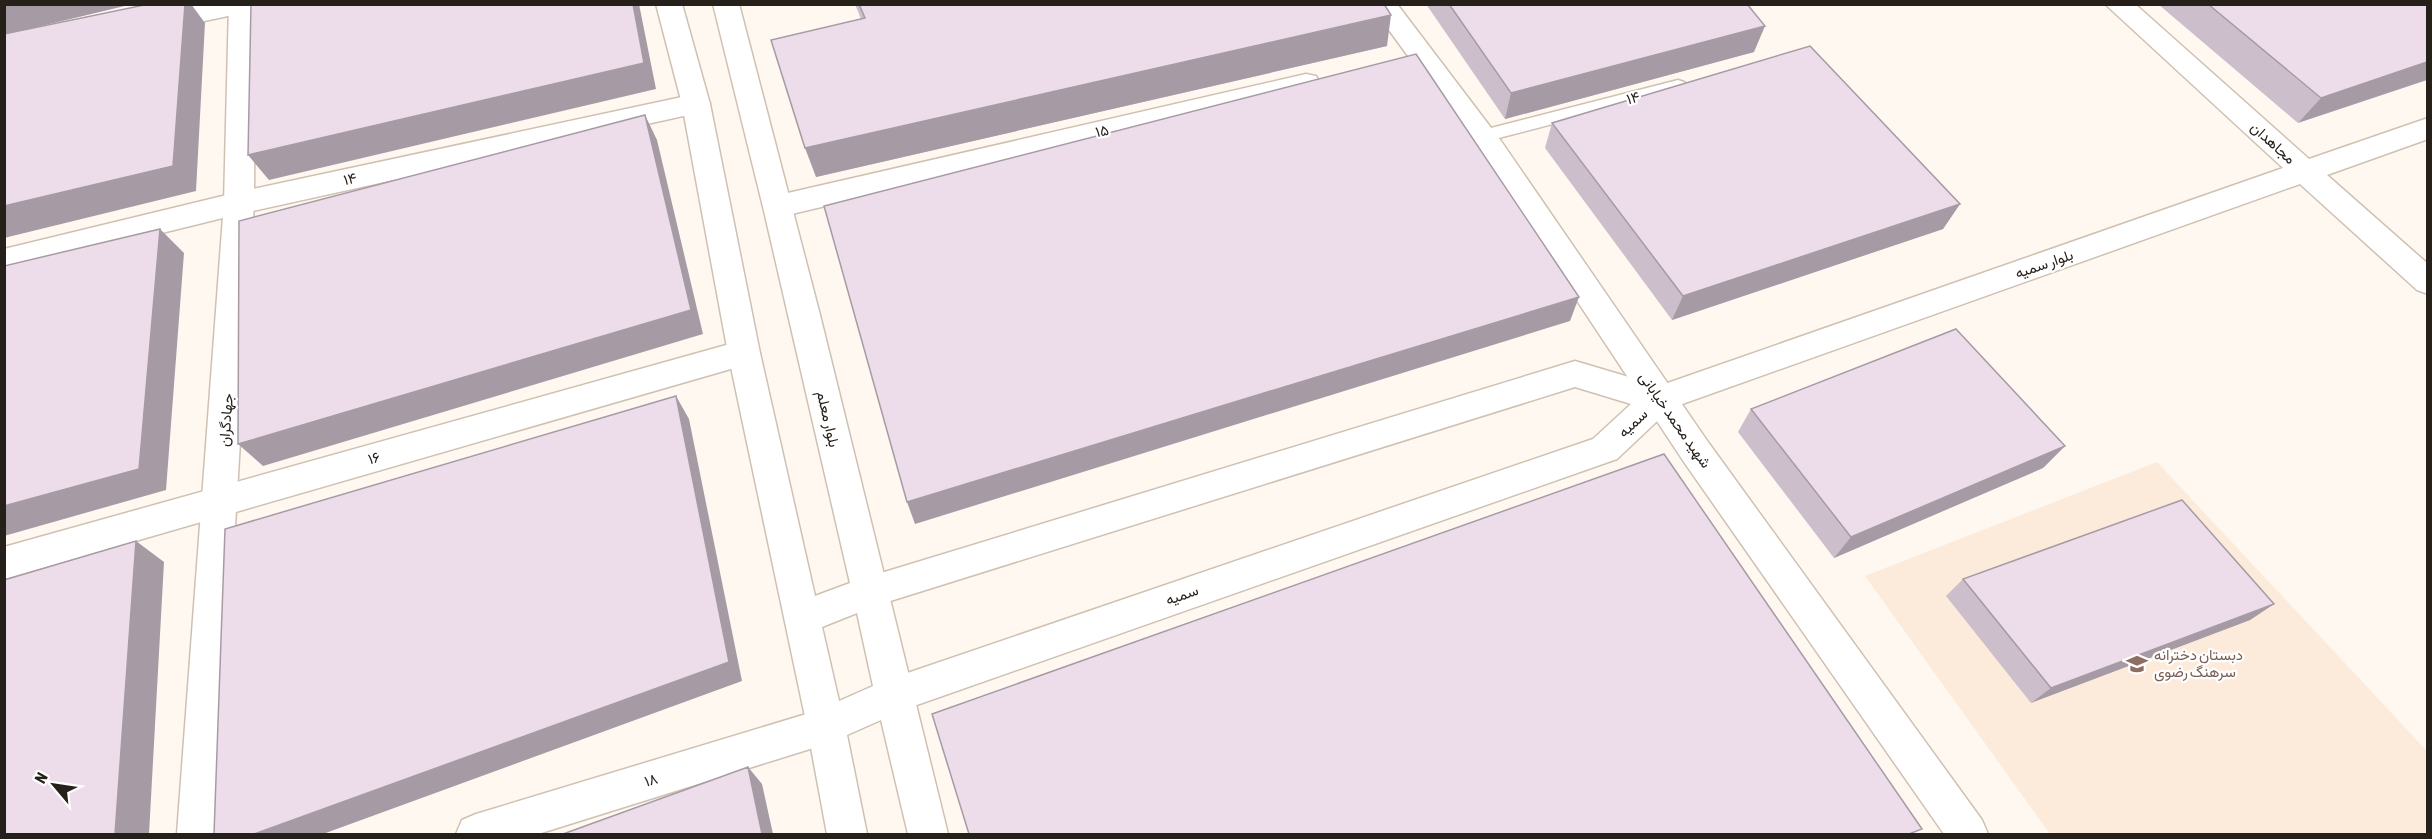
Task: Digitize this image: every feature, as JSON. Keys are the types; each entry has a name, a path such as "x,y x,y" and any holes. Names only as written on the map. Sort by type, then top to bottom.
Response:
{"street":[{"path":"129,28 242,4"},
{"name":"جهادگران","path":"197,834 239,203 242,4"},
{"path":"669,4 696,104 744,353 826,726 847,834"},
{"name":"بلوار معلم","path":"726,4 779,206 868,592 928,834"},
{"name":"شهید محمد خیابانی","path":"1383,4 1413,58 1482,136 1659,399 1968,834"},
{"name":"مجاهدان","path":"2118,4 2427,282"},
{"name":"۱۵","path":"779,206 1333,77"},
{"name":"۱۴","path":"4,261 239,203 696,104"},
{"name":"بلوار سمیه","path":"1659,399 2427,128"},
{"name":"۱۶","path":"4,563 744,353"},
{"name":"سمیه","path":"802,618 868,592 1575,374 1659,399"},
{"name":"سمیه","path":"826,726 894,695 1605,449 1659,399"},
{"name":"۱۸","path":"476,834 826,726"}],"lane":[{"name":"۱۴","path":"1482,136 1691,83"}],"shaded area":[{"name":"دبستان دخترانه سرهنگ رضوی","path":"2157,462 2427,751 2427,834 2050,834 1865,576"}],"building":[{"path":"149,4 185,4 173,166 4,206 4,34"},
{"path":"251,4 633,4 644,63 248,155"},
{"path":"859,4 1384,4 1391,15 805,148 771,40 865,18"},
{"path":"1449,4 1747,4 1765,26 1511,93"},
{"path":"2208,4 2427,4 2427,62 2321,98"},
{"path":"1810,46 1960,204 1683,296 1552,123"},
{"path":"1416,54 1579,297 907,502 824,206"},
{"path":"645,115 691,310 238,444 239,221"},
{"path":"160,229 139,469 4,506 4,266"},
{"path":"1956,329 2065,446 1851,537 1751,409"},
{"path":"676,396 729,662 254,834 214,834 225,529"},
{"path":"1664,454 1922,829 1909,834 969,834 932,714"},
{"path":"2182,500 2274,604 2051,688 1963,579"},
{"path":"136,541 115,834 4,834 4,580"},
{"path":"748,767 762,834 563,834"}],"place":[{"name":"دبستان دخترانه سرهنگ رضوی","path":"2137,664"}]}
